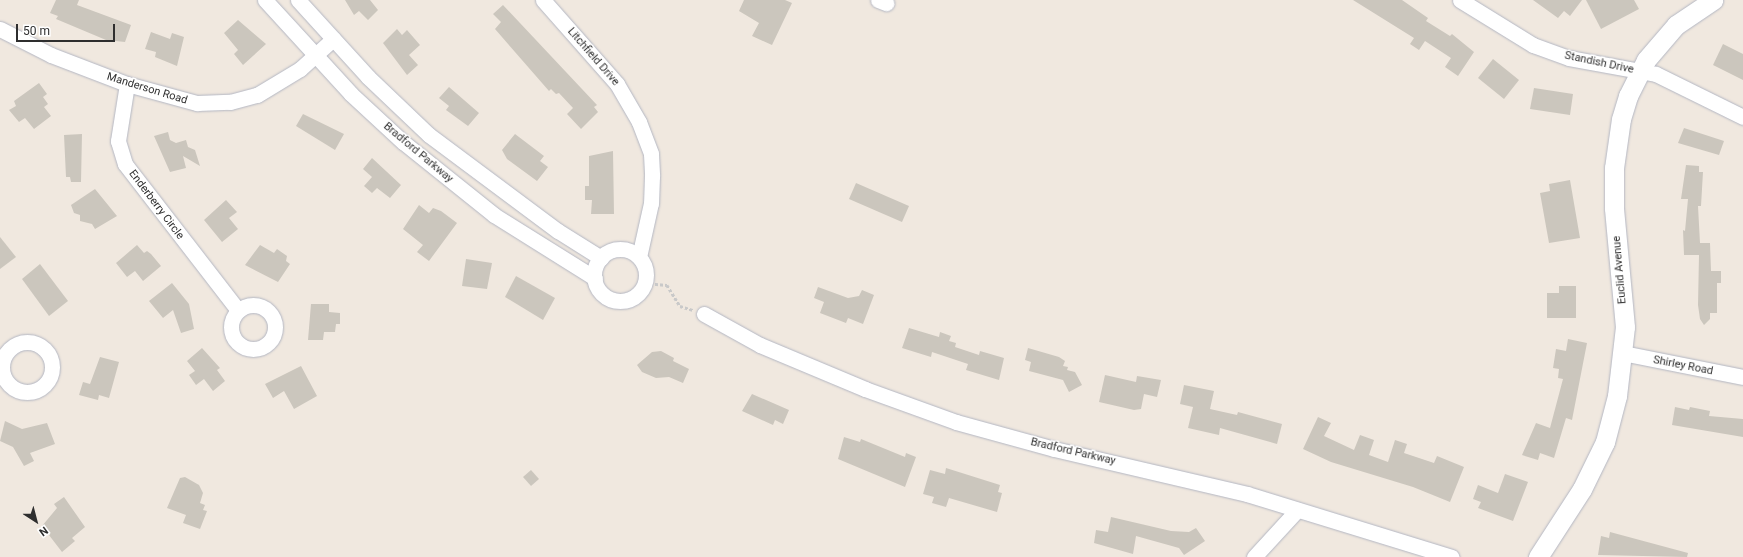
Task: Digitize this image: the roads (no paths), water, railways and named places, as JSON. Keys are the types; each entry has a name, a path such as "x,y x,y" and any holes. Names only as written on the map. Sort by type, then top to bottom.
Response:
{"street":[{"name":"Bradford Parkway","path":"265,0 351,94 404,142 488,210 595,278 600,291 618,301 632,299 645,283 646,269 639,257"},
{"name":"Bradford Parkway","path":"298,0 333,39 429,135 558,232 601,258"},
{"name":"Litchfield Drive","path":"544,0 617,84 639,122 651,154 651,203 639,257"},
{"name":"Standish Drive","path":"1460,0 1533,45 1568,58 1656,74 1743,117"},
{"name":"Euclid Avenue","path":"1538,557 1582,489 1605,442 1618,396 1625,327 1614,208 1614,168 1621,119 1639,72 1676,25 1713,0"},
{"name":"Manderson Road","path":"0,29 51,55 127,84 178,101 230,102 257,95 284,81 333,39"},
{"name":"Enderberry Circle","path":"127,84 118,141 124,164 238,310"},
{"path":"595,278 601,258 615,250 632,252 639,257"},
{"name":"Bradford Parkway","path":"704,314 760,345 865,389 956,422 1054,449 1247,494 1452,557"},
{"name":"Shirley Road","path":"1623,353 1743,377"},
{"path":"1254,557 1297,510"}]}
